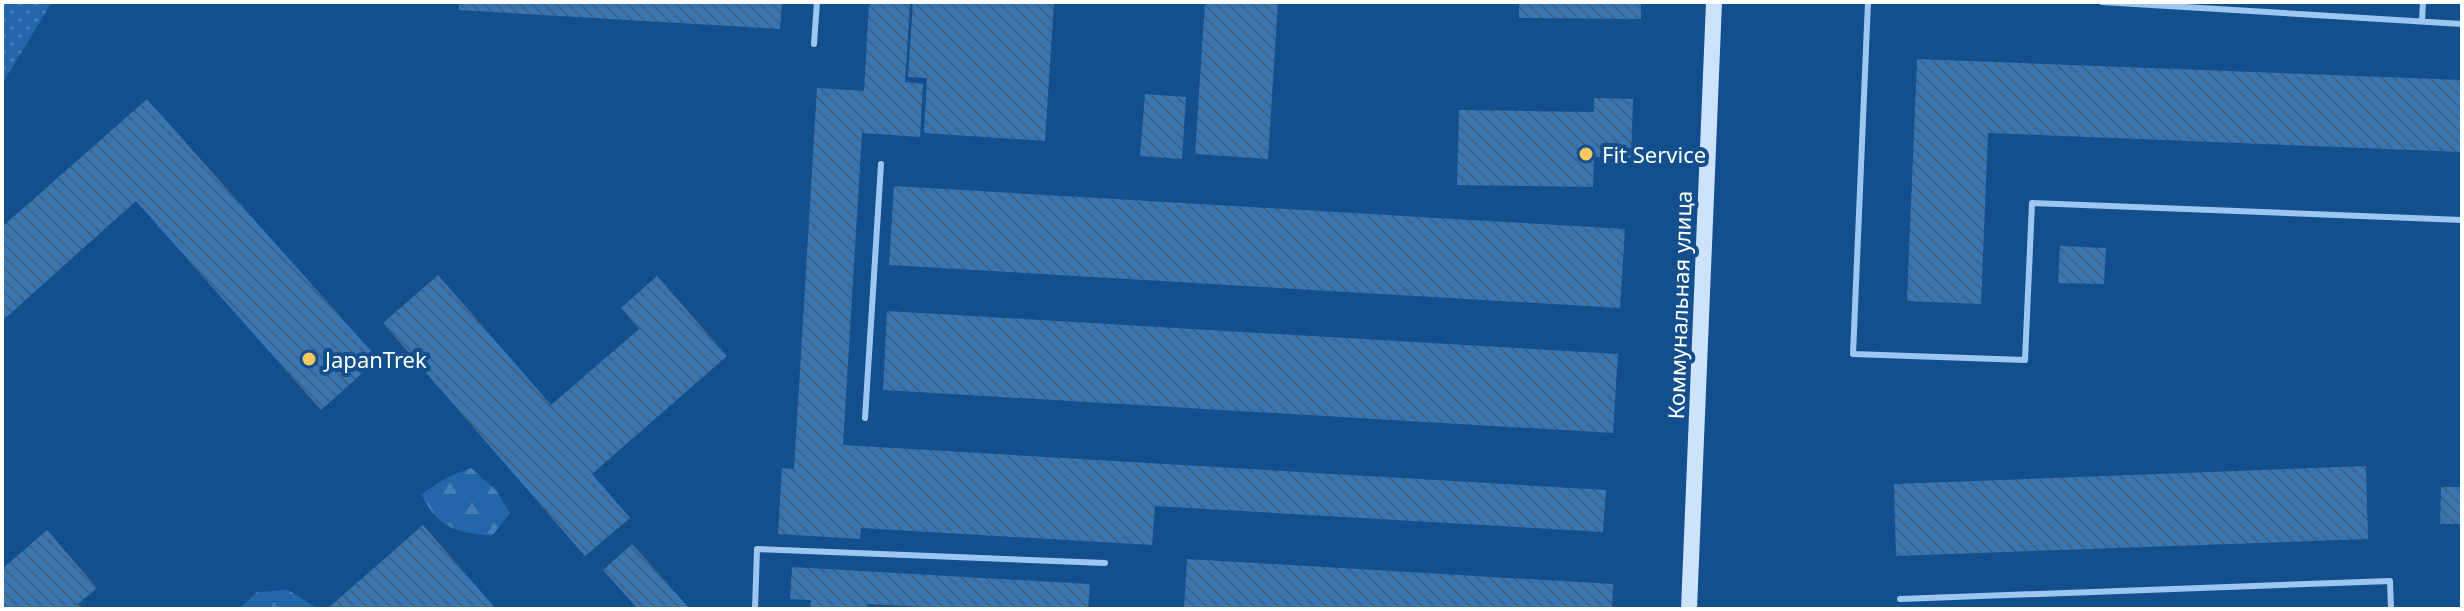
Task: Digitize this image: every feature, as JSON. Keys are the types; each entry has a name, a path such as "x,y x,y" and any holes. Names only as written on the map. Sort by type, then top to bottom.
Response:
{"street":[{"name":"Коммунальная улица","path":"1689,609 1714,2"}],"lane":[{"path":"814,44 817,2"},
{"path":"1868,2 1853,354 2025,360 2032,203 2462,220"},
{"path":"2102,2 2177,4 2462,24"},
{"path":"2422,21 2423,2"},
{"path":"865,418 881,164"},
{"path":"755,609 757,549 1105,563"},
{"path":"1900,599 2390,581 2391,609"}],"green space":[{"path":"2,2 52,2 2,84"},
{"path":"471,468 496,490 510,513 492,536 449,527 434,515 421,494 448,477"},
{"path":"288,590 315,607 239,609 257,592"}],"building":[{"path":"459,2 782,2 780,29 459,10"},
{"path":"869,2 910,2 905,82 923,84 920,137 862,133 843,445 1606,490 1603,532 1155,506 1152,545 861,528 860,539 778,534 782,468 794,469 817,88 864,91"},
{"path":"913,2 1054,2 1045,141 924,133 927,78 908,77"},
{"path":"1205,2 1278,2 1268,159 1195,154"},
{"path":"1519,2 1641,2 1641,19 1519,18"},
{"path":"1917,59 2462,80 2462,152 1988,133 1981,304 1907,301"},
{"path":"1145,94 1186,97 1182,159 1140,156"},
{"path":"1594,98 1633,99 1631,158 1594,157 1593,187 1457,185 1459,110 1594,112"},
{"path":"147,99 378,359 321,410 136,201 2,321 2,227"},
{"path":"894,186 1625,229 1620,308 889,265"},
{"path":"2060,246 2106,248 2104,284 2058,283"},
{"path":"438,275 551,405 639,329 621,308 657,276 727,356 592,474 630,518 585,556 383,323"},
{"path":"887,311 1618,354 1613,433 883,390"},
{"path":"2366,466 2368,539 1896,556 1894,484"},
{"path":"2441,487 2462,487 2462,524 2440,524"},
{"path":"423,525 496,609 327,609"},
{"path":"47,530 97,588 78,604 82,609 2,609 2,569"},
{"path":"632,544 690,609 638,609 603,570"},
{"path":"1187,559 1613,584 1612,609 1184,609"},
{"path":"792,567 1090,584 1088,609 963,609 867,604 867,609 810,609 811,600 790,599"}],"place":[{"name":"Fit Service","path":"1586,154"},
{"name":"JapanTrek","path":"309,359"}]}
